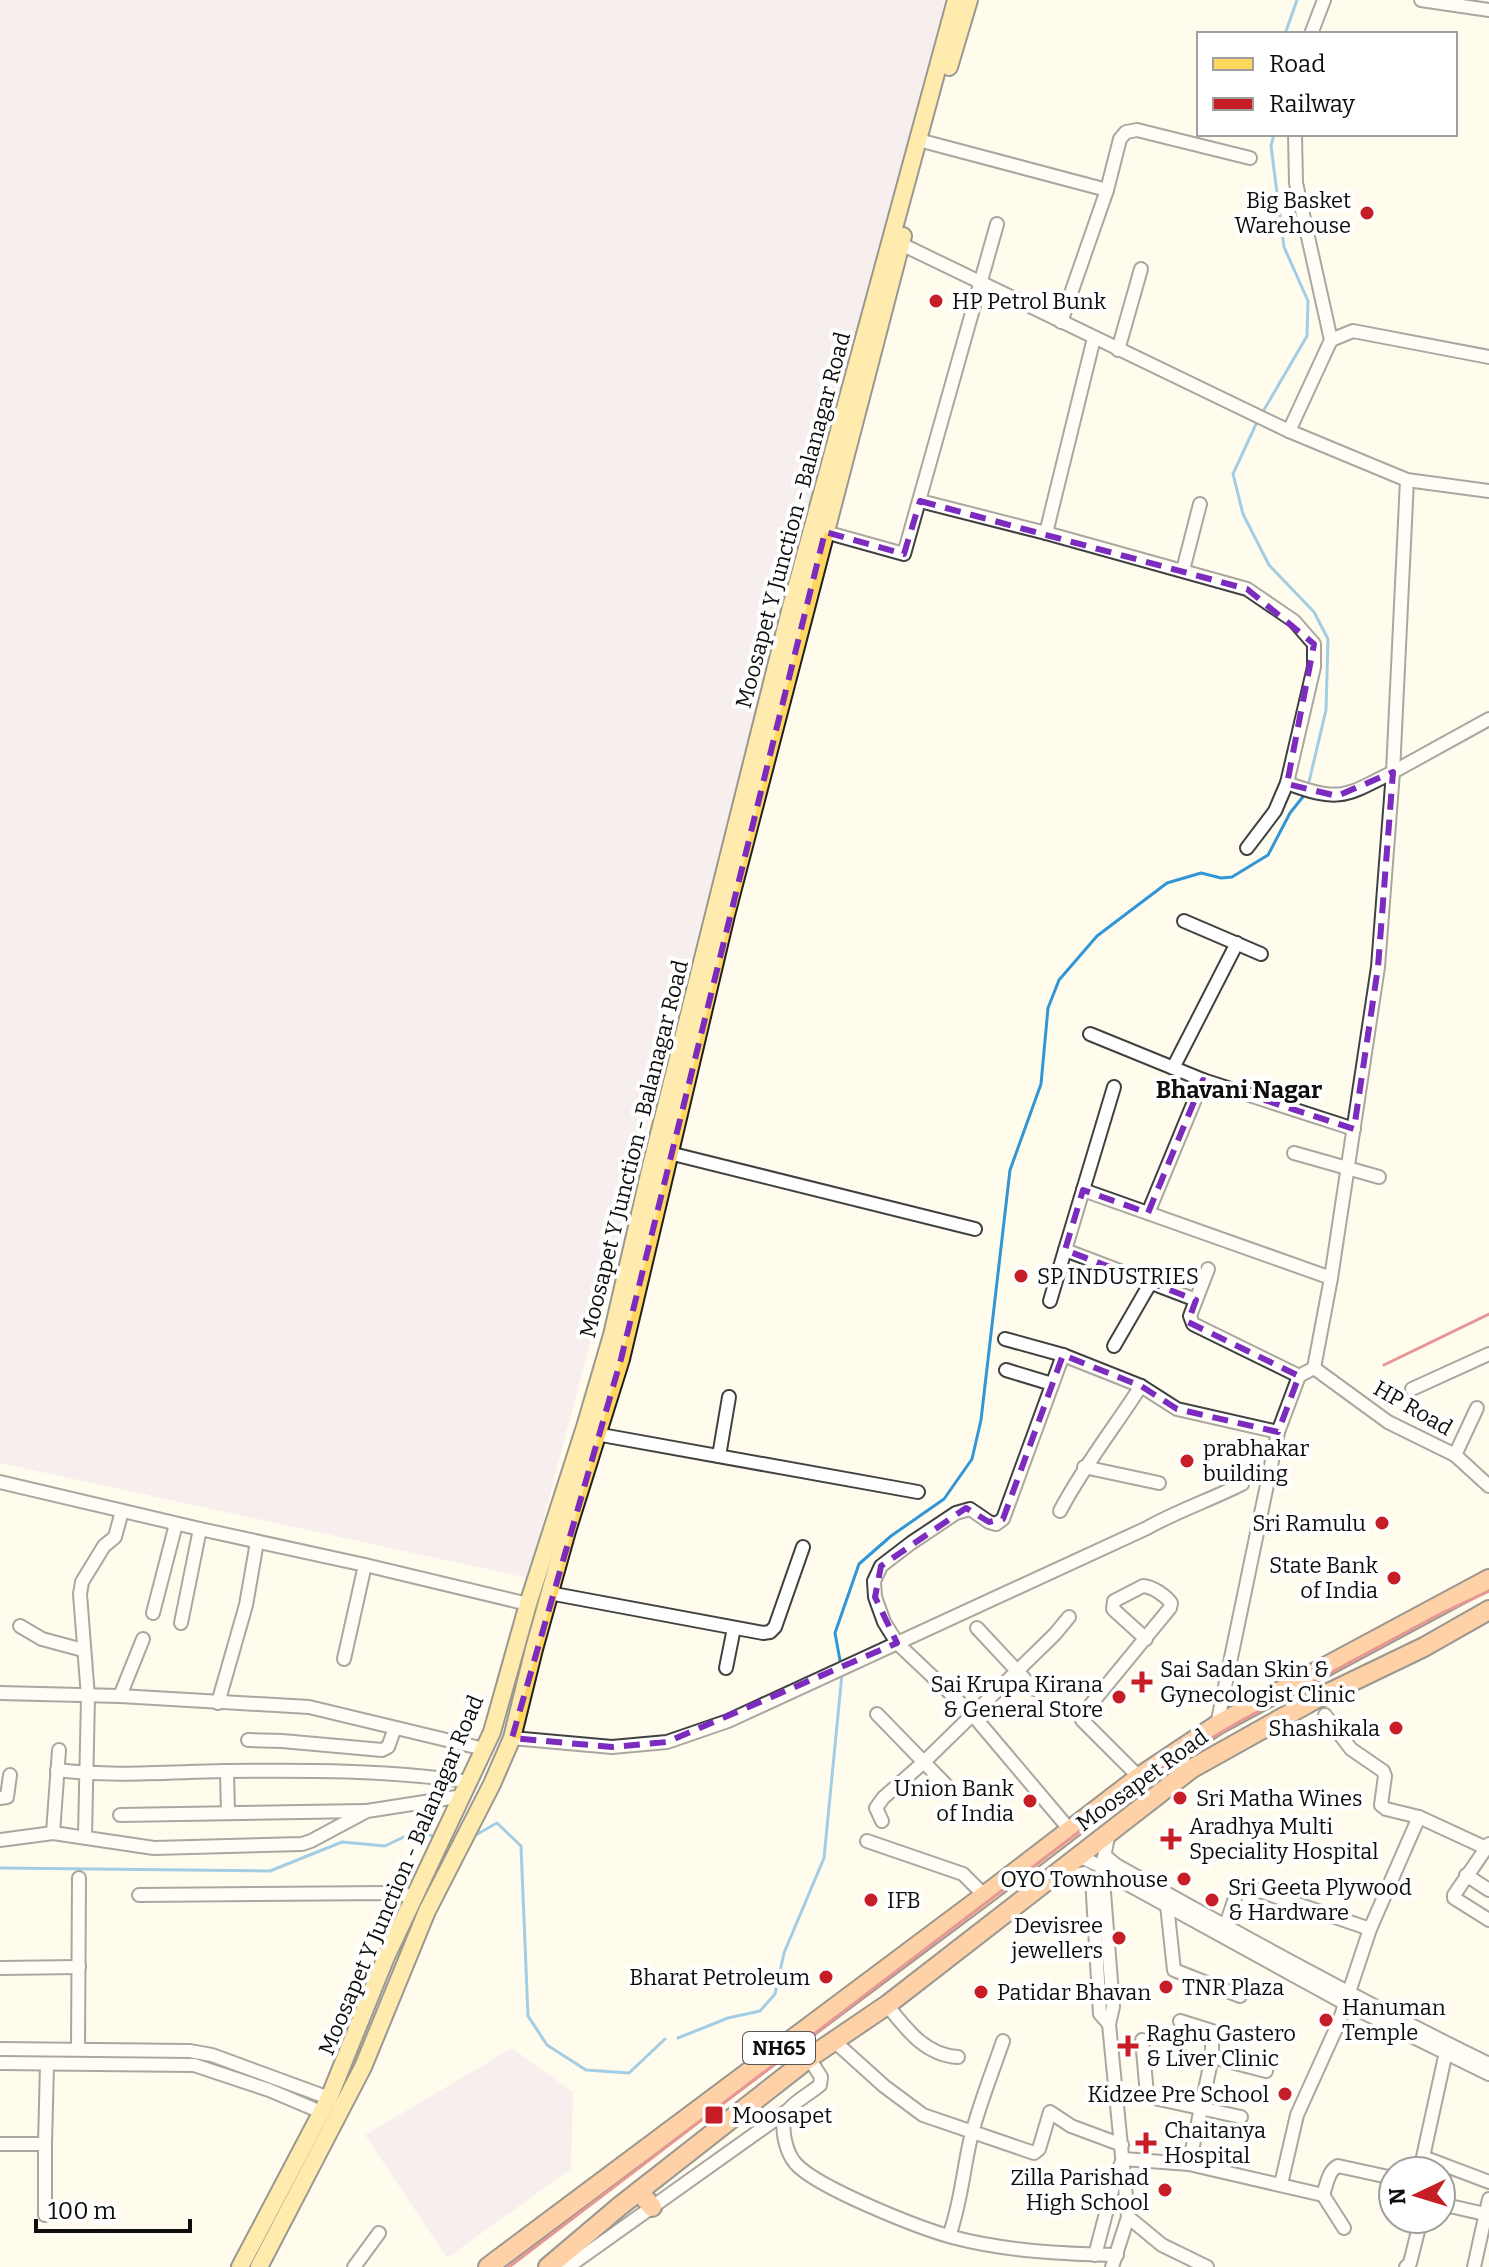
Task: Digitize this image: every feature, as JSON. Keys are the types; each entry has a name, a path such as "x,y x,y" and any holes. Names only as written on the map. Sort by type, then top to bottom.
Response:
{"highway":[{"name":"Moosapet Road","path":"1070,1830 1139,1777 1217,1725 1489,1579"},
{"name":"Moosapet Road","path":"1079,1856 1209,1757 1314,1700 1424,1647 1489,1610"},
{"name":"NH65","path":"488,2267 1070,1830"},
{"name":"NH65","path":"555,2266 639,2191 809,2058 887,2005 1079,1856"},
{"path":"987,1894 997,1910 1009,1911"},
{"path":"968,1906 978,1908 982,1913 986,1929"},
{"path":"639,2191 652,2207"}],"main road":[{"name":"Moosapet Y Junction - Balanagar Road","path":"240,2267 325,2105 414,1896 484,1749 509,1674 612,1335 651,1166 791,607 956,0"},
{"path":"259,2267 363,2067 449,1864 512,1738 549,1593 621,1359 726,915 926,142 969,0"},
{"path":"509,1674 526,1680"}],"street":[{"path":"1312,32 1324,0"},
{"path":"1421,0 1471,4 1489,10"},
{"path":"1061,322 1107,190 1120,139 1126,132 1137,130 1250,158"},
{"path":"1289,431 1331,340 1305,236 1296,183 1295,136"},
{"path":"926,142 1107,190"},
{"path":"825,532 904,554 997,224"},
{"path":"901,244 1289,431 1407,480 1489,491"},
{"path":"1118,350 1141,269"},
{"path":"1331,340 1353,331 1489,357"},
{"path":"1046,533 1094,338"},
{"path":"1217,1725 1278,1432 1299,1376 1314,1368 1354,1129 1378,967 1393,772 1407,480"},
{"path":"920,501 1247,589 1294,621 1314,644 1314,667 1287,783 1275,811 1247,848"},
{"path":"1183,570 1200,504"},
{"path":"1287,783 1321,795 1351,794 1489,719"},
{"path":"1184,921 1261,954"},
{"path":"1173,1068 1237,943"},
{"path":"1090,1034 1203,1080 1354,1129"},
{"path":"1148,1213 1203,1080"},
{"path":"1050,1301 1114,1087"},
{"path":"669,1153 975,1229"},
{"path":"1294,1153 1379,1177"},
{"path":"1083,1190 1331,1278"},
{"path":"1065,1250 1196,1300"},
{"path":"1208,1269 1190,1316 1193,1324 1299,1376"},
{"path":"1114,1346 1151,1282"},
{"path":"1005,1339 1063,1355 1141,1386 1177,1409 1278,1432"},
{"path":"1412,1389 1489,1354"},
{"path":"1063,1355 1003,1519 996,1524 964,1509 881,1566 874,1581 875,1597 884,1622 897,1643 972,1714 1070,1830"},
{"name":"HP Road","path":"1314,1368 1388,1422 1455,1455 1489,1486"},
{"path":"1006,1370 1052,1384"},
{"path":"1060,1511 1084,1467 1141,1386"},
{"path":"719,1456 729,1397"},
{"path":"1455,1455 1477,1408"},
{"path":"596,1434 918,1492"},
{"path":"1084,1467 1159,1483"},
{"path":"512,1738 612,1747 667,1742 728,1721 1147,1528 1175,1512 1188,1510 1220,1495 1242,1484 1239,1471"},
{"path":"1,1485 528,1604"},
{"path":"85,1836 88,1697 80,1594 82,1582 104,1546 115,1537 122,1511"},
{"path":"153,1613 176,1524"},
{"path":"181,1623 200,1529"},
{"path":"218,1703 246,1605 257,1542"},
{"path":"549,1593 770,1632 775,1627 803,1547"},
{"path":"344,1659 365,1565"},
{"path":"1139,1777 1082,1720 1083,1714 1146,1639 1170,1608 1171,1603 1152,1588 1143,1586 1114,1601 1113,1609 1146,1639"},
{"path":"882,1821 876,1808 883,1798 924,1762 1069,1617"},
{"path":"20,1626 42,1639 83,1650"},
{"path":"726,1668 734,1628"},
{"path":"977,1628 1034,1689"},
{"path":"120,1696 143,1639"},
{"path":"0,1693 120,1696 309,1707 484,1749"},
{"path":"877,1714 950,1789"},
{"path":"1325,1715 1351,1749 1383,1771 1381,1805 1488,1846 1466,1875 1454,1898 1489,1920"},
{"path":"248,1740 382,1750 388,1747 395,1728"},
{"path":"53,1833 59,1750"},
{"path":"57,1770 87,1774 394,1772 464,1794"},
{"path":"227,1771 228,1813"},
{"path":"0,1798 7,1797 10,1775"},
{"path":"120,1815 367,1811 464,1794"},
{"path":"0,1840 53,1833 154,1848 302,1844 367,1811"},
{"path":"1281,2184 1297,2115 1339,2022 1370,1929 1419,1817"},
{"path":"787,2111 784,2138 795,2163 819,2181 873,2207 949,2236 1011,2249 1095,2255 1114,2261 1128,2217 1109,2024 1113,2007 1110,1830"},
{"path":"867,1841 963,1874 987,1894"},
{"path":"1079,1856 1109,1866 1225,1928 1345,1998 1489,2064"},
{"path":"1109,1866 1167,1905 1489,2074"},
{"path":"1049,1880 1084,1873 1092,1878 1100,2014 1109,2024"},
{"path":"1466,1875 1489,1890"},
{"path":"78,2049 79,1878"},
{"path":"1225,1928 1238,1889 1248,1887 1370,1929"},
{"path":"139,1895 389,1893 414,1896"},
{"path":"1167,1905 1174,1970 1240,1996"},
{"path":"0,1968 79,1967"},
{"path":"887,2005 911,2036 944,2056 958,2057"},
{"path":"1180,2021 1212,2031 1202,2109 1189,2164"},
{"path":"833,2040 884,2086 923,2115 972,2133 1034,2153 1039,2149 1050,2112 1071,2126 1122,2145"},
{"path":"1142,2040 1147,2094 1241,2117"},
{"path":"949,2236 958,2211 959,2190 972,2133 1003,2041"},
{"path":"0,2049 190,2051 212,2055 325,2105"},
{"path":"1446,2052 1423,2157 1489,2182"},
{"path":"1182,2057 1266,2071"},
{"path":"555,2266 652,2207 820,2085 821,2077 809,2058"},
{"path":"0,2063 194,2065 325,2105"},
{"path":"45,2215 47,2064"},
{"path":"0,2144 45,2144"},
{"path":"1123,2159 1189,2164 1323,2195 1344,2228"},
{"path":"1095,2255 1123,2159"},
{"path":"1323,2195 1333,2168 1338,2166 1377,2175"},
{"path":"1474,2267 1488,2215 1489,2199"},
{"path":"1457,2208 1488,2215"},
{"path":"1128,2217 1162,2245 1207,2267"},
{"path":"354,2267 379,2233"},
{"path":"1416,2235 1408,2265 1425,2267"}],"highlighted area":[{"path":"920,501 1247,589 1314,644 1287,784 1337,796 1393,772 1378,967 1354,1129 1203,1080 1148,1213 1083,1190 1065,1250 1196,1300 1188,1322 1299,1376 1278,1432 1177,1409 1141,1386 1063,1355 1003,1519 989,1522 966,1508 881,1566 875,1597 897,1643 667,1742 612,1747 512,1738 621,1359 825,532 904,554"}],"shaded area":[{"path":"0,0 945,0 528,1578 0,1463"},
{"path":"512,2048 573,2092 571,2169 447,2258 365,2135"}],"waterway":[{"path":"1286,32 1297,0"},
{"path":"1261,415 1307,336 1308,301 1284,247 1271,146 1274,136"},
{"path":"1257,422 1233,474 1243,514 1269,565 1314,612 1328,639 1326,710 1308,786"},
{"path":"841,1666 835,1633 859,1564 891,1536 944,1499 972,1459 981,1420 1010,1170 1041,1084 1048,1008 1059,980 1097,936 1167,883 1201,873 1232,877 1268,855 1290,813 1306,793"},
{"path":"678,2038 728,2018 760,2011 775,1994 784,1953 824,1858 842,1674"},
{"path":"472,1837 497,1823 521,1846 528,2016 547,2045 586,2070 629,2073 665,2039"},
{"path":"0,1868 270,1871 342,1842 385,1846 418,1830 437,1838"}],"railway":[{"path":"1384,1365 1489,1314"},
{"path":"509,2267 1165,1766 1237,1723 1489,1591"}],"place":[{"name":"Big Basket Warehouse","path":"1367,213"},
{"name":"HP Petrol Bunk","path":"936,301"},
{"name":"SP INDUSTRIES","path":"1021,1276"},
{"name":"prabhakar building","path":"1187,1461"},
{"name":"Sri Ramulu","path":"1382,1523"},
{"name":"State Bank of India","path":"1394,1578"},
{"name":"Sai Sadan Skin & Gynecologist Clinic","path":"1142,1682"},
{"name":"Sai Krupa Kirana & General Store","path":"1119,1697"},
{"name":"Shashikala","path":"1396,1728"},
{"name":"Sri Matha Wines","path":"1180,1798"},
{"name":"Union Bank of India","path":"1030,1801"},
{"name":"Aradhya Multi Speciality Hospital","path":"1171,1839"},
{"name":"OYO Townhouse","path":"1184,1879"},
{"name":"IFB","path":"871,1900"},
{"name":"Sri Geeta Plywood & Hardware","path":"1212,1900"},
{"name":"Devisree jewellers","path":"1119,1938"},
{"name":"Bharat Petroleum","path":"826,1977"},
{"name":"TNR Plaza","path":"1166,1987"},
{"name":"Patidar Bhavan","path":"981,1992"},
{"name":"Hanuman Temple","path":"1326,2020"},
{"name":"Raghu Gastero & Liver Clinic","path":"1128,2046"},
{"name":"Kidzee Pre School","path":"1285,2094"},
{"name":"Moosapet","path":"714,2115"},
{"name":"Chaitanya Hospital","path":"1146,2143"},
{"name":"Zilla Parishad High School","path":"1165,2190"}],"district":[{"name":"Bhavani Nagar","path":"1239,1090"}]}
